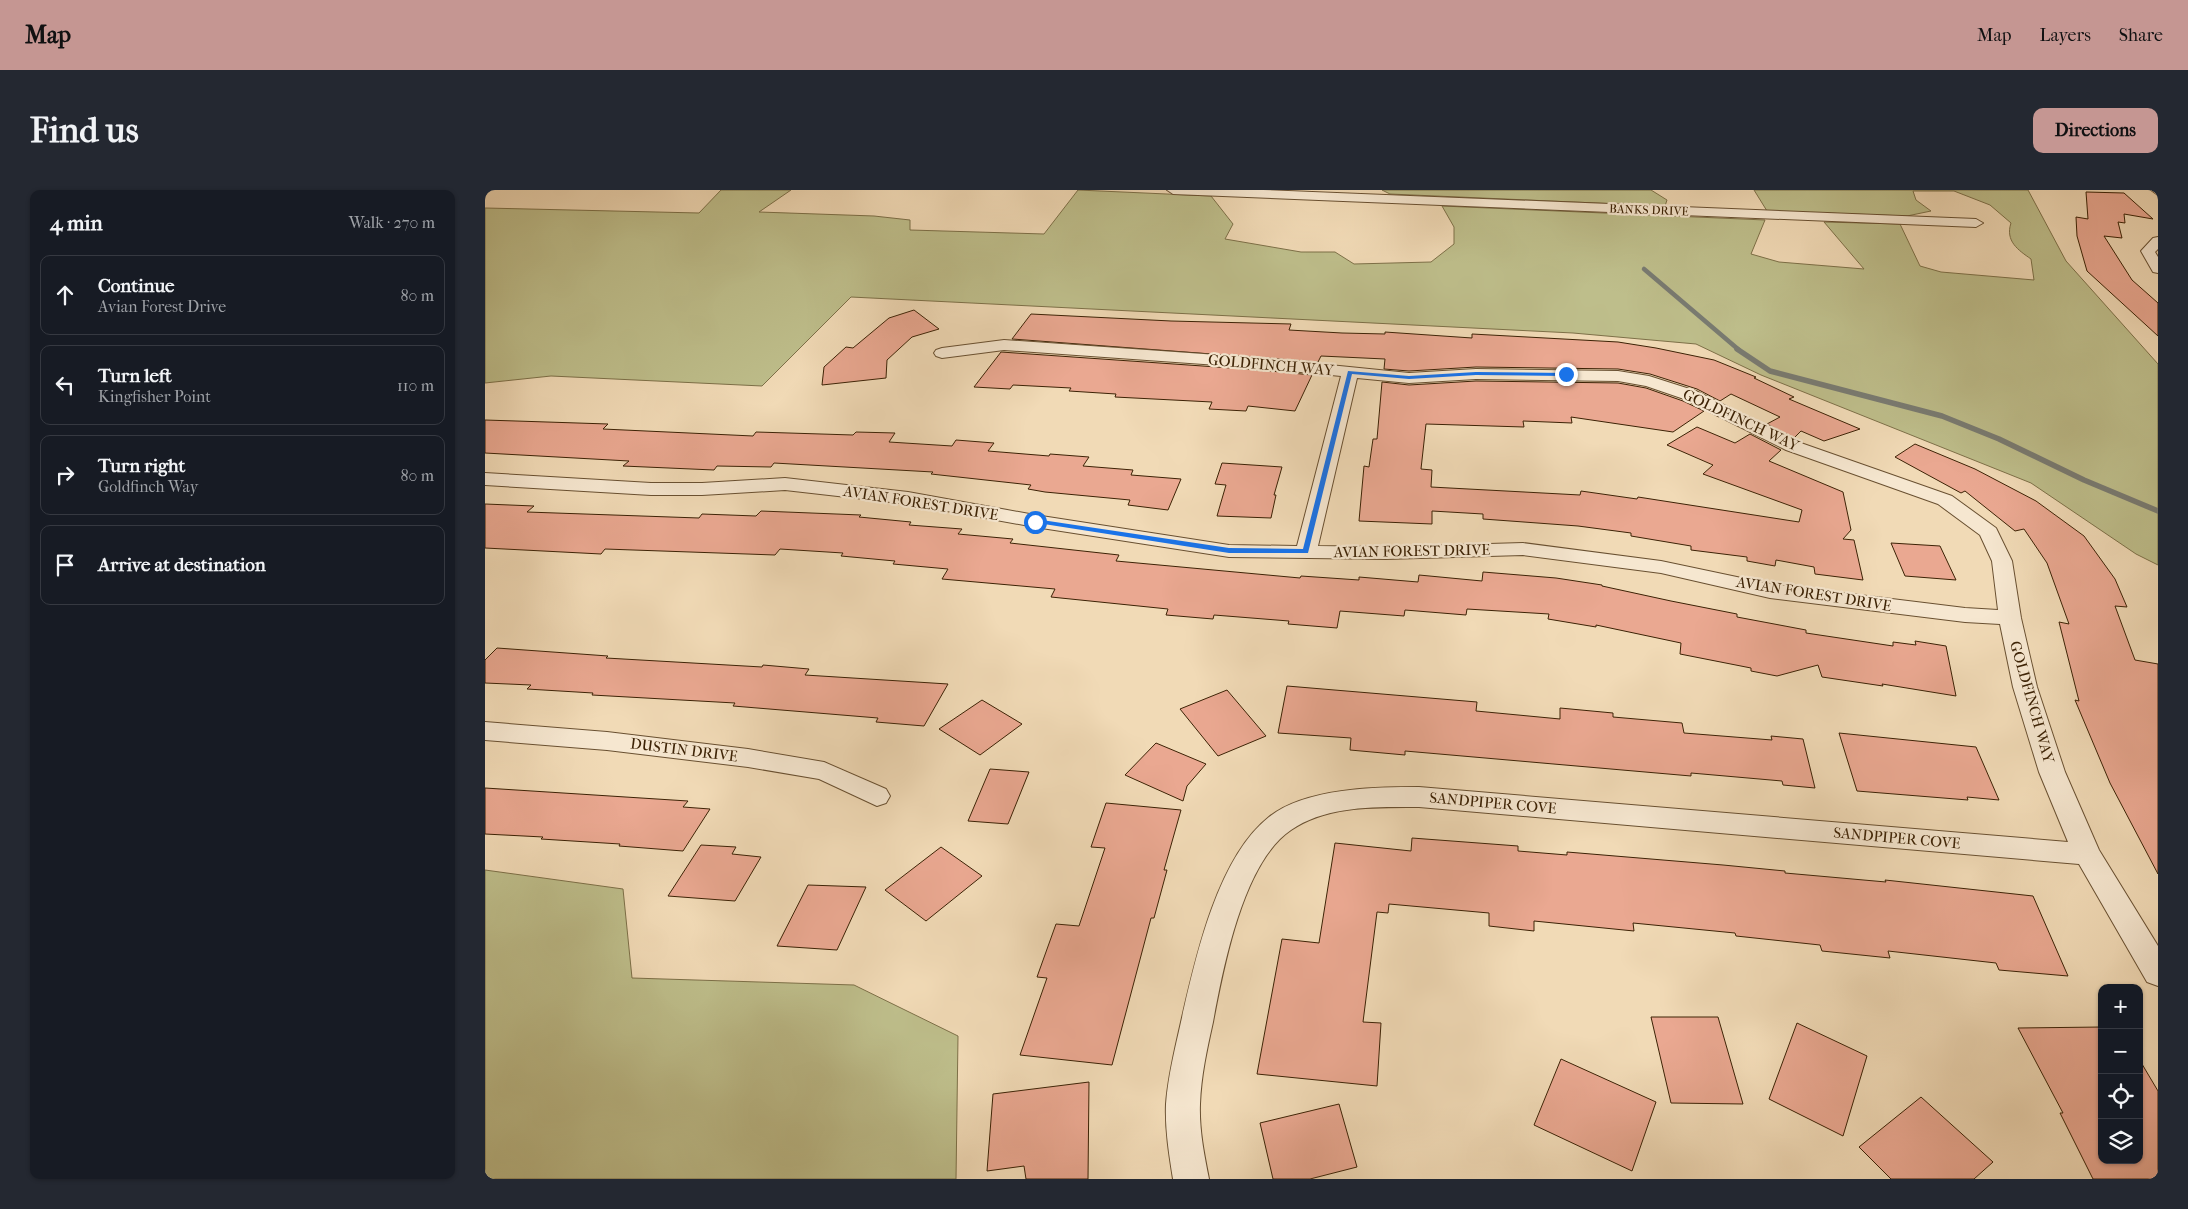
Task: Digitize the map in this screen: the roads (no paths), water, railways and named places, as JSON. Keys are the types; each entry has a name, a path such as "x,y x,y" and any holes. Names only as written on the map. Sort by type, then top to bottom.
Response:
{"street":[{"name":"BANKS DRIVE","path":"1173,190 1976,223"},
{"path":"2158,240 2148,250 2158,269"},
{"name":"GOLDFINCH WAY","path":"942,353 1004,345 1260,364 1409,378 1476,374 1618,376 1649,381 1690,394 1792,446 1945,500 1989,532 2002,561 2010,618 2025,687 2039,734 2064,804 2087,854 2158,973"},
{"path":"1305,552 1350,372"},
{"name":"AVIAN FOREST DRIVE","path":"485,479 651,489 702,489 785,484 908,498 1035,522 1229,550 1386,553 1523,549 1661,567 1770,590 1956,614 2010,618"},
{"name":"DUSTIN DRIVE","path":"485,731 607,741 748,758 824,770 877,796"},
{"name":"SANDPIPER COVE","path":"1191,1179 1185,1146 1184,1092 1202,996 1217,938 1229,904 1257,846 1279,824 1300,812 1326,804 1353,800 1419,797 2087,854"}],"waterway":[{"path":"1644,269 1739,350"},
{"path":"1737,349 1770,371 1942,416 1999,439 2084,480 2158,511"}]}
